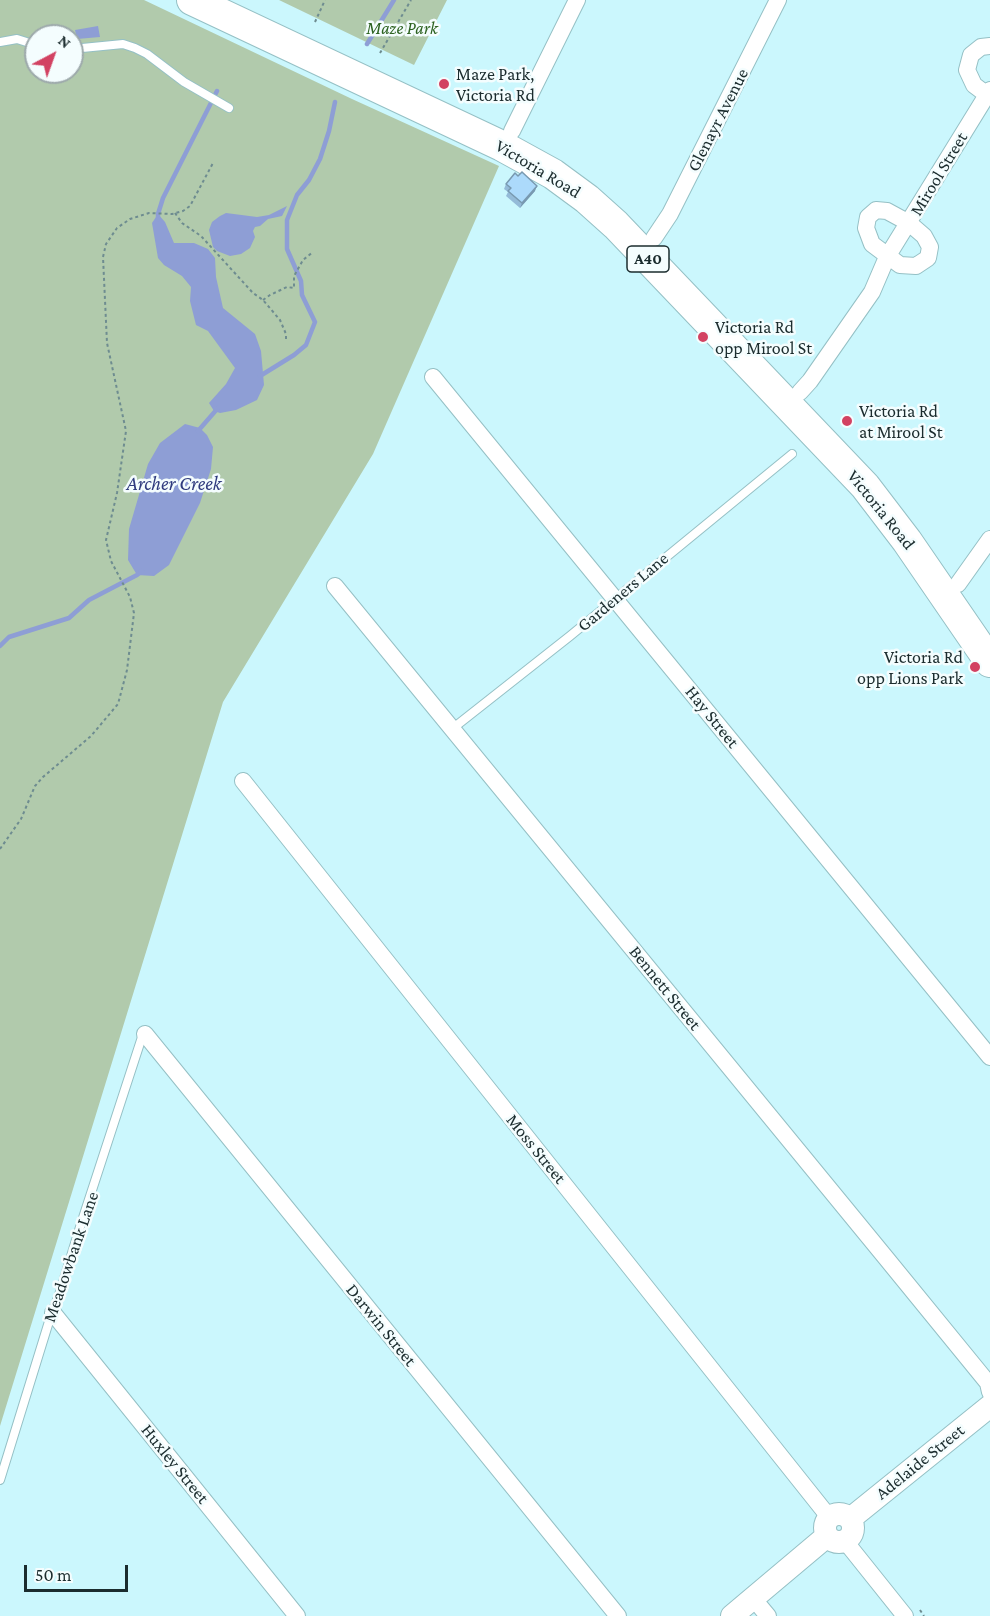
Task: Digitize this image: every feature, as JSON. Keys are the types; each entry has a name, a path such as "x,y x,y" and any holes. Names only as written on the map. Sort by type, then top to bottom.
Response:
{"highway":[{"name":"Victoria Road","path":"192,0 502,146 553,174 587,199 616,225 865,486 907,541 990,662"},
{"name":"Victoria Road","path":"239,0 512,131 578,169 624,207 889,487 990,631"}],"street":[{"path":"512,131 577,0"},
{"name":"Glenayr Avenue","path":"654,238 670,214 778,0"},
{"name":"Mirool Street","path":"800,392 872,292 887,257 989,94 974,85 967,70 971,55 981,47 990,46"},
{"name":"Mirool Street","path":"876,210 887,211 909,223 924,236 930,246 928,258 916,266 900,265 887,257 872,244 866,228 868,217 876,210"},
{"name":"Hay Street","path":"433,377 990,1058"},
{"path":"958,584 990,539"},
{"name":"Bennett Street","path":"335,586 988,1383 990,1392"},
{"name":"Moss Street","path":"243,781 838,1528 905,1616"},
{"name":"Darwin Street","path":"144,1034 618,1616"},
{"name":"Huxley Street","path":"53,1312 297,1616"},
{"name":"Adelaide Street","path":"732,1616 990,1406"},
{"path":"753,1598 768,1616"}],"lane":[{"path":"0,42 17,39 24,41"},
{"path":"84,48 123,44 135,48 147,54 176,77 227,106"},
{"name":"Gardeners Lane","path":"452,729 792,454"},
{"name":"Meadowbank Lane","path":"0,1480 144,1034"}],"path":[{"path":"315,22 325,0"},
{"path":"380,53 411,0"},
{"path":"0,849 21,819 35,786 110,716 123,693 134,613 130,597 111,561 106,540 117,493 126,431 106,343 103,257 106,244 117,228 130,219 149,213 176,213 190,206 213,163"},
{"path":"176,213 182,223 201,236 253,293 263,300 280,320 286,334 286,342"},
{"path":"263,300 287,288 294,288 294,276 302,262 313,252"}],"green space":[{"path":"0,0 144,0 499,166 373,454 223,702 0,1426"},
{"name":"Maze Park","path":"279,0 447,0 414,65"}],"water":[{"path":"98,26 100,37 84,38 84,28"},
{"path":"287,206 282,216 268,219 255,227 253,231 255,237 250,248 241,254 230,256 213,247 209,230 212,222 220,216 226,213 257,217 269,215"},
{"path":"158,214 165,222 174,243 194,243 208,249 215,258 216,277 223,308 255,334 261,351 264,385 257,400 236,410 220,413 214,411 209,403 226,384 235,368 208,331 196,325 190,301 191,287 182,276 164,265 158,258 152,223"},
{"name":"Archer Creek","path":"185,424 200,428 207,435 213,447 211,469 200,503 169,565 154,576 137,575 128,560 129,529 148,464 160,443"}],"building":[{"path":"522,172 537,186 522,203 508,191 511,188 506,184 515,173 518,176"}],"waterway":[{"name":"Archer Creek","path":"367,44 394,0"},
{"name":"Archer Creek","path":"158,219 163,198 217,91"},
{"name":"Archer Creek","path":"260,376 306,345 315,322 302,295 301,281 287,249 287,220 297,195 309,180 320,159 335,102"},
{"name":"Archer Creek","path":"198,431 218,408"},
{"name":"Archer Creek","path":"0,646 9,637 69,618 89,600 142,571"}],"place":[{"name":"Maze Park, Victoria Rd","path":"444,84"},
{"name":"Victoria Rd opp Mirool St","path":"703,337"},
{"name":"Victoria Rd at Mirool St","path":"847,421"},
{"name":"Victoria Rd opp Lions Park","path":"975,667"}]}
